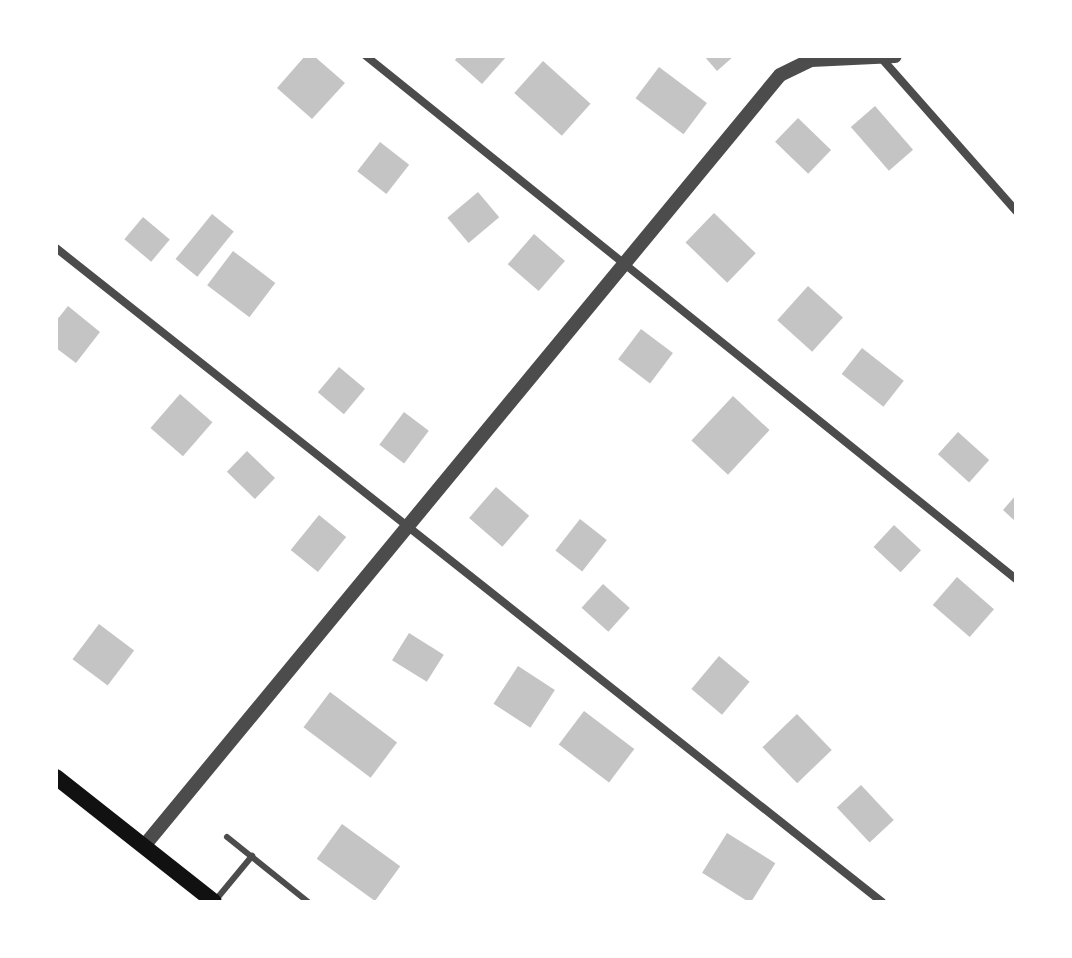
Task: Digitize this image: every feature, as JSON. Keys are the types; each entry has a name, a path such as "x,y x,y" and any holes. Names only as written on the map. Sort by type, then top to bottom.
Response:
{"main road":[{"path":"56,777 214,902"}],"street":[{"path":"366,56 1016,579"},
{"path":"144,846 780,75 809,58 889,58 1016,211"},
{"path":"56,248 882,902"}],"lane":[{"path":"227,837 308,902"},
{"path":"214,902 252,856"}],"building":[{"path":"305,56 314,56 345,83 312,119 277,88"},
{"path":"458,56 507,56 482,84 455,60"},
{"path":"704,56 734,56 717,71"},
{"path":"543,61 591,104 562,136 514,93"},
{"path":"659,67 707,103 683,134 636,98"},
{"path":"875,106 913,150 889,171 851,127"},
{"path":"798,118 831,150 808,174 775,142"},
{"path":"380,142 409,165 386,194 357,171"},
{"path":"478,192 499,217 469,243 447,218"},
{"path":"714,213 756,253 727,283 686,242"},
{"path":"212,214 234,232 197,277 175,259"},
{"path":"143,217 170,239 151,262 124,239"},
{"path":"534,234 565,261 539,291 508,264"},
{"path":"233,251 275,283 249,317 207,285"},
{"path":"808,286 843,317 812,352 777,320"},
{"path":"68,306 100,332 76,363 56,348 56,321"},
{"path":"641,329 673,353 650,383 618,359"},
{"path":"862,348 904,381 883,407 842,374"},
{"path":"339,367 365,389 344,414 318,392"},
{"path":"180,394 212,422 183,456 150,428"},
{"path":"733,396 770,430 728,475 691,441"},
{"path":"404,412 429,431 404,463 379,445"},
{"path":"958,432 989,460 969,482 938,454"},
{"path":"247,451 275,478 255,499 227,472"},
{"path":"496,487 529,516 502,547 469,518"},
{"path":"1016,495 1016,522 1003,510"},
{"path":"319,515 346,537 318,572 291,550"},
{"path":"580,519 607,540 582,571 555,551"},
{"path":"894,525 921,550 901,572 874,547"},
{"path":"957,577 994,609 970,637 933,605"},
{"path":"603,584 630,608 608,632 582,608"},
{"path":"99,624 134,650 108,686 73,659"},
{"path":"409,633 444,655 427,682 392,660"},
{"path":"719,656 750,682 722,715 691,689"},
{"path":"518,666 555,690 530,728 493,704"},
{"path":"330,692 397,743 371,778 304,727"},
{"path":"584,711 634,749 609,782 559,745"},
{"path":"797,714 832,750 797,783 762,747"},
{"path":"861,785 894,820 870,843 837,808"},
{"path":"342,824 400,866 375,901 317,859"},
{"path":"727,833 775,863 751,902 702,873"}]}
